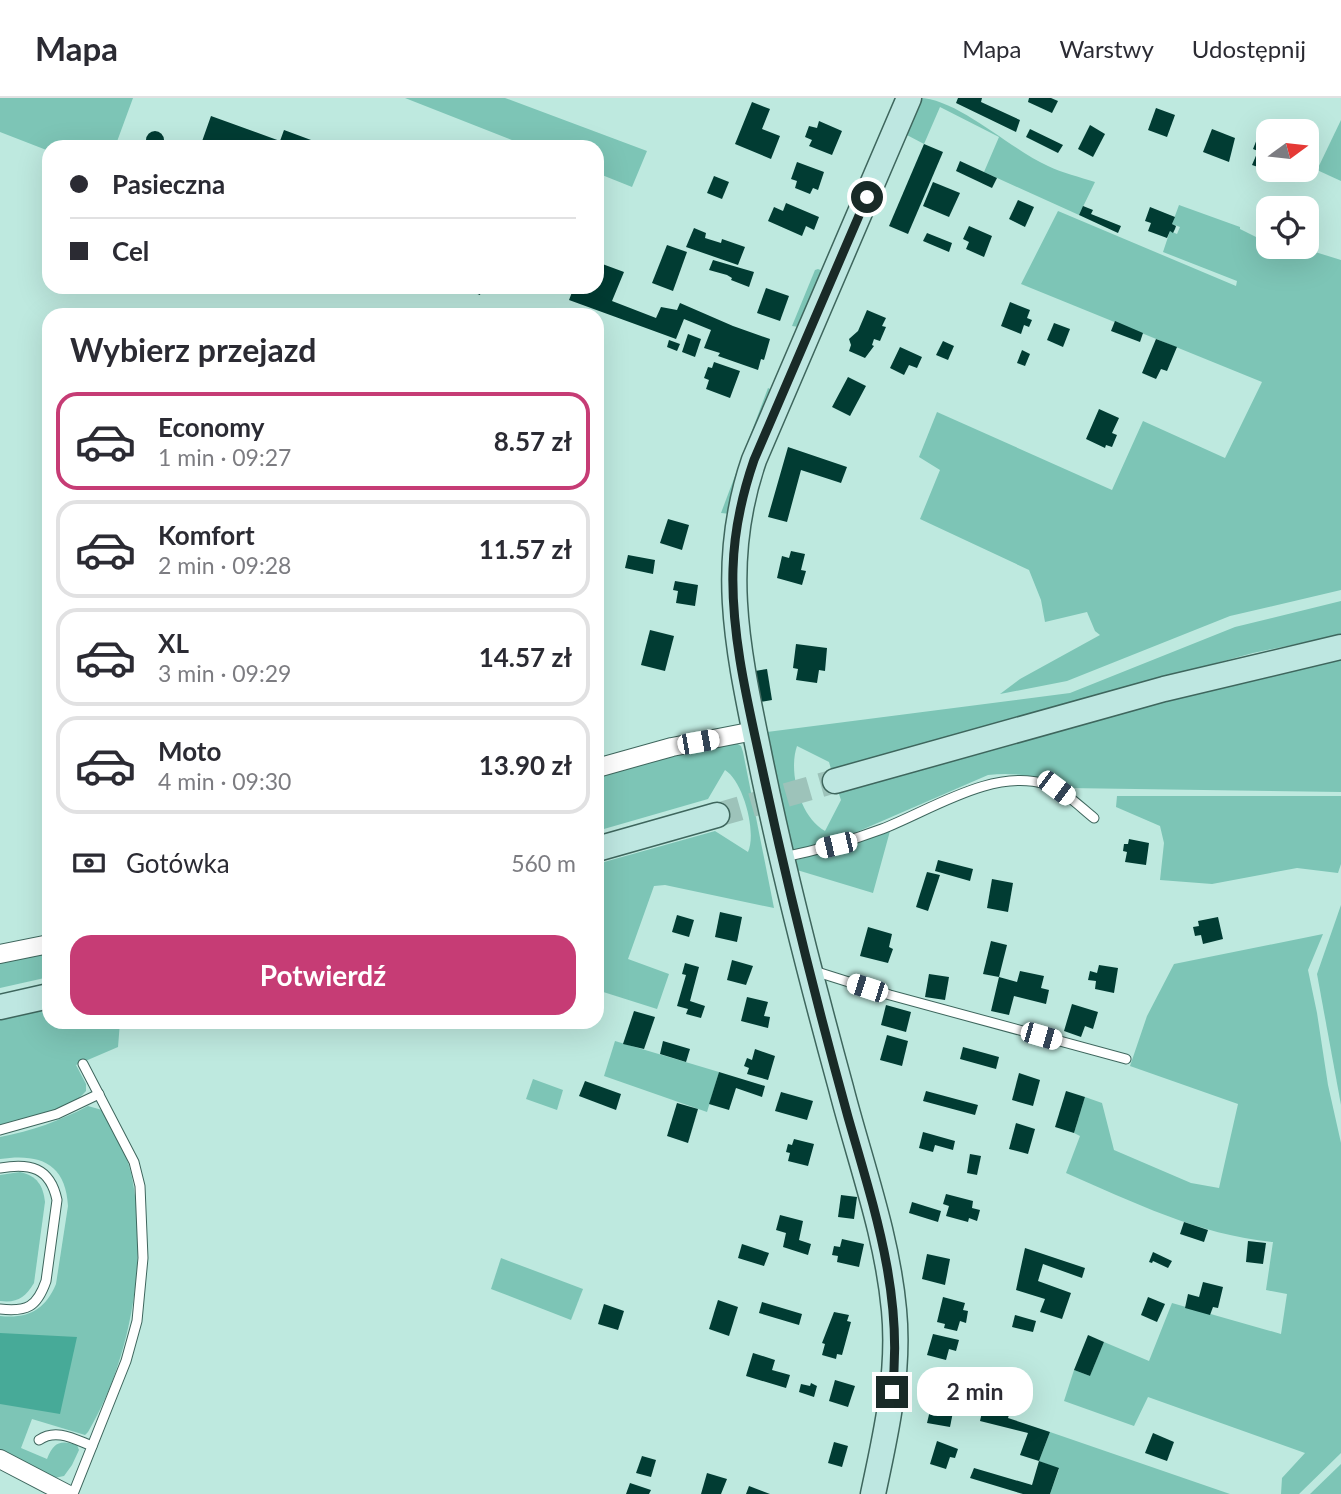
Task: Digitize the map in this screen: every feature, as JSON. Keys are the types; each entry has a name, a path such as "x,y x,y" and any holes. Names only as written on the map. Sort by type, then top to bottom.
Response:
{"street":[{"path":"873,1494 894,1377 895,1327 892,1289 880,1227 781,858 754,732 737,632 733,590 734,547 743,497 767,429 909,98"},
{"path":"835,781 1164,689 1341,647"},
{"path":"604,766 672,747 754,732"},
{"path":"604,847 717,815"},
{"path":"0,954 42,945"},
{"path":"0,1007 42,998"},
{"path":"0,1460 67,1494"}],"lane":[{"path":"781,858 836,845 981,787 1007,780 1042,783 1056,788 1094,818"},
{"path":"809,970 890,995 1126,1059"},
{"path":"73,1494 126,1361 137,1321 143,1258 141,1186 134,1162 83,1064"},
{"path":"0,1130 57,1114 99,1094"},
{"path":"0,1168 21,1164 42,1172 54,1189 57,1200 42,1294 37,1301 24,1309 0,1309"},
{"path":"39,1440 45,1435 58,1434 92,1446"}],"shaded area":[{"path":"0,98 133,98 118,140 42,140 42,148 0,132"},
{"path":"405,98 505,98 647,151 632,187 604,176 604,140 512,140"},
{"path":"919,98 950,106 1048,166 1095,182 1079,215 984,172 999,137 940,107 924,144 905,134"},
{"path":"1341,120 1341,181 1320,171 1320,164"},
{"path":"1179,205 1240,227 1256,237 1256,259 1319,259 1319,253 1341,260 1341,590 1230,616 1067,681 1000,694 1020,679 1100,635 1095,631 1087,612 1045,622 1041,600 1029,570 920,519 940,470 919,457 937,412 1112,490 1143,421 1225,458 1262,382 1021,284 1058,211 1236,286 1237,281 1163,252 1170,231 1177,234 1180,227 1172,224"},
{"path":"815,270 825,272 799,327 792,326"},
{"path":"768,388 774,391 731,514 721,513"},
{"path":"1341,601 1341,635 1253,653 831,769 829,762 797,746 794,768 795,781 803,805 816,824 825,831 841,800 838,791 1138,706 1341,659 1341,792 1067,788 1028,776 988,775 843,838 791,851 767,732 1070,693 1235,627"},
{"path":"736,743 741,746 774,908 665,885 654,886 628,959 669,974 657,1009 604,992 604,862 715,831 748,852 751,832 747,808 732,776 725,770 708,799 604,829 604,776 700,748"},
{"path":"1117,796 1341,796 1341,864 1338,873 1297,868 1212,884 1160,880 1164,843 1160,826 1116,807"},
{"path":"890,831 873,893 797,870 796,860 846,847"},
{"path":"1341,905 1341,1105 1317,974"},
{"path":"1323,934 1308,970 1341,1143 1341,1453 1299,1494 1281,1494 1282,1478 1305,1453 1148,1397 1134,1426 1064,1401 1074,1370 1090,1376 1104,1342 1149,1361 1172,1303 1281,1334 1287,1294 1266,1290 1273,1242 1193,1225 1141,1206 1066,1173 1080,1136 1074,1133 1085,1097 1102,1103 1114,1150 1191,1183 1219,1188 1238,1104 1130,1066 1147,1016 1174,964"},
{"path":"42,952 42,979 0,988 0,961"},
{"path":"42,1010 42,1029 119,1029 118,1047 76,1065 86,1084 86,1091 78,1098 58,1109 0,1125 0,1019"},
{"path":"615,1041 719,1072 707,1112 604,1076"},
{"path":"533,1079 563,1090 557,1110 526,1099"},
{"path":"88,1106 102,1110 129,1165 136,1205 137,1272 125,1340 115,1373 88,1432 85,1435 32,1419 21,1448 47,1459 58,1444 77,1445 79,1450 64,1476 54,1478 0,1451 0,1316 19,1316 34,1311 52,1293 56,1284 68,1206 66,1191 56,1171 48,1164 27,1158 0,1159 0,1137 45,1125"},
{"path":"20,1172 38,1182 45,1202 34,1283 20,1298 0,1301 0,1175"},
{"path":"501,1258 583,1289 571,1320 491,1289"},
{"path":"0,1333 77,1337 60,1414 0,1404"},
{"path":"1050,1432 1230,1494 1050,1494 1059,1469 1039,1461"},
{"path":"1341,1464 1341,1494 1310,1494"}],"building":[{"path":"958,98 982,98 981,102 1020,120 1016,132 956,103"},
{"path":"1029,98 1051,98 1058,101 1052,113 1028,102"},
{"path":"752,102 770,109 762,129 780,136 771,159 735,144"},
{"path":"1156,108 1175,115 1167,137 1148,130"},
{"path":"211,116 277,140 202,140"},
{"path":"819,121 842,131 832,155 809,146 812,140 805,137 809,126 817,128"},
{"path":"1090,125 1105,134 1093,157 1078,149"},
{"path":"1030,129 1063,145 1058,153 1026,137"},
{"path":"1212,129 1235,138 1229,162 1203,152"},
{"path":"284,130 311,140 280,140"},
{"path":"155,131 164,140 146,140 149,134"},
{"path":"924,144 943,152 908,234 889,226"},
{"path":"960,161 997,178 992,188 956,171"},
{"path":"797,162 824,172 818,190 813,188 810,194 795,188 797,181 791,179"},
{"path":"714,176 729,182 722,199 707,193"},
{"path":"933,182 960,193 949,217 923,206"},
{"path":"1018,200 1034,207 1025,227 1009,219"},
{"path":"786,203 819,217 814,230 806,226 802,236 768,221 774,207 783,211"},
{"path":"1083,206 1093,210 1091,214 1121,226 1118,233 1079,215"},
{"path":"1150,207 1175,217 1172,224 1176,226 1175,229 1173,233 1170,231 1167,238 1148,231 1151,223 1145,221"},
{"path":"969,226 992,236 984,257 966,249 969,242 963,239"},
{"path":"694,228 706,233 705,238 721,243 722,239 745,247 738,265 686,247"},
{"path":"927,233 952,243 949,252 923,241"},
{"path":"667,245 687,252 673,291 652,283"},
{"path":"713,260 754,272 749,287 731,280 727,275 709,270"},
{"path":"604,265 624,272 612,301 656,318 661,307 677,310 680,303 770,339 758,370 718,356 720,353 704,348 711,330 684,319 676,339 604,313 604,308 591,308 569,300 571,294 604,294"},
{"path":"766,288 789,296 780,321 757,313"},
{"path":"1010,302 1030,310 1027,318 1032,320 1029,327 1024,325 1021,334 1001,326"},
{"path":"867,310 886,318 882,326 886,327 880,341 874,339 874,346 865,358 849,351 849,339 858,331"},
{"path":"1115,321 1143,333 1140,342 1111,331"},
{"path":"1054,323 1070,329 1063,347 1047,340"},
{"path":"688,334 701,339 695,357 682,352"},
{"path":"1156,339 1177,347 1167,371 1161,369 1156,379 1142,373"},
{"path":"669,340 680,344 677,351 667,347"},
{"path":"943,341 954,346 948,360 936,355"},
{"path":"900,347 922,357 917,368 909,365 904,375 890,368"},
{"path":"1022,350 1030,354 1025,366 1017,363"},
{"path":"714,362 740,371 730,398 706,389 709,380 704,378 708,367 712,368"},
{"path":"848,377 866,386 850,416 832,407"},
{"path":"1099,409 1119,418 1112,433 1117,435 1112,447 1106,445 1105,448 1086,439"},
{"path":"788,447 847,467 841,483 801,470 787,522 768,517"},
{"path":"668,519 689,525 682,550 660,543"},
{"path":"791,551 805,554 801,570 806,571 802,585 777,578 782,556 789,558"},
{"path":"628,555 655,560 653,574 625,568"},
{"path":"675,581 698,585 695,606 676,603 678,591 673,590"},
{"path":"650,630 674,636 665,671 641,665"},
{"path":"796,644 827,648 825,671 819,670 817,683 796,680 798,669 793,668"},
{"path":"767,669 772,700 760,702 755,671"},
{"path":"1129,839 1149,843 1146,865 1125,862 1127,852 1123,851 1124,844 1128,844"},
{"path":"938,860 973,869 970,881 935,871"},
{"path":"927,872 940,875 928,911 916,907"},
{"path":"992,879 1013,883 1008,912 987,908"},
{"path":"720,912 742,917 737,942 715,937"},
{"path":"677,915 694,920 689,937 672,932"},
{"path":"1218,917 1223,939 1203,944 1201,935 1195,936 1193,927 1199,926 1198,921"},
{"path":"868,927 892,934 889,947 893,949 888,963 860,956"},
{"path":"991,941 1007,945 999,977 983,974"},
{"path":"732,960 753,966 746,985 727,980"},
{"path":"685,963 699,967 690,1001 705,1006 701,1018 686,1014 688,1009 677,1006 686,975 682,974"},
{"path":"1099,965 1118,968 1114,993 1095,989 1096,981 1088,980 1090,971 1097,973"},
{"path":"1020,971 1044,976 1041,988 1049,990 1046,1004 1014,996 1009,1015 991,1011 999,977 1017,982"},
{"path":"929,974 949,977 945,1000 925,997"},
{"path":"747,997 768,1002 764,1016 770,1017 768,1028 741,1021"},
{"path":"1072,1004 1098,1012 1093,1029 1085,1026 1081,1037 1064,1031"},
{"path":"886,1005 911,1012 906,1032 881,1025"},
{"path":"634,1011 655,1017 644,1049 623,1044"},
{"path":"887,1035 908,1041 902,1066 880,1060"},
{"path":"663,1041 690,1049 686,1062 660,1054"},
{"path":"963,1047 999,1057 996,1069 960,1059"},
{"path":"755,1049 775,1056 768,1080 747,1074 749,1068 744,1066 747,1058 752,1060"},
{"path":"719,1072 765,1086 762,1097 736,1088 729,1110 709,1104"},
{"path":"1019,1073 1040,1080 1033,1106 1012,1100"},
{"path":"585,1081 621,1094 616,1110 579,1096"},
{"path":"926,1091 978,1105 975,1115 923,1101"},
{"path":"1066,1091 1085,1097 1074,1133 1055,1127"},
{"path":"781,1092 813,1101 807,1120 775,1111"},
{"path":"677,1103 698,1109 688,1143 667,1136"},
{"path":"1016,1123 1035,1129 1028,1154 1009,1149"},
{"path":"923,1132 955,1141 953,1150 935,1145 933,1152 919,1148"},
{"path":"794,1139 814,1144 808,1166 788,1161 788,1144 792,1145"},
{"path":"970,1154 981,1156 977,1175 967,1173"},
{"path":"946,1194 973,1201 972,1208 980,1210 977,1221 969,1218 968,1222 946,1216 949,1206 943,1204"},
{"path":"841,1195 857,1197 854,1219 838,1217"},
{"path":"912,1202 941,1211 938,1222 909,1213"},
{"path":"780,1215 803,1221 799,1240 811,1244 808,1255 783,1247 786,1233 776,1230"},
{"path":"1184,1222 1208,1230 1204,1242 1180,1234"},
{"path":"842,1239 864,1244 859,1267 837,1262 838,1256 832,1255 834,1246 840,1247"},
{"path":"1248,1241 1266,1243 1263,1264 1246,1262"},
{"path":"742,1244 769,1253 764,1266 738,1258"},
{"path":"1025,1248 1085,1268 1082,1278 1043,1264 1038,1281 1071,1293 1062,1319 1040,1312 1045,1299 1016,1290"},
{"path":"1153,1252 1172,1261 1168,1268 1153,1261 1149,1262"},
{"path":"927,1254 950,1259 945,1285 922,1279"},
{"path":"1203,1282 1223,1287 1218,1308 1213,1307 1210,1315 1185,1308 1188,1294 1199,1297"},
{"path":"943,1297 965,1303 963,1310 968,1311 966,1323 960,1321 957,1331 944,1328 945,1324 937,1322"},
{"path":"1148,1297 1165,1304 1157,1322 1141,1315"},
{"path":"718,1300 738,1307 729,1336 709,1329"},
{"path":"762,1302 802,1314 799,1325 759,1313"},
{"path":"604,1304 624,1311 618,1330 598,1324"},
{"path":"834,1312 849,1315 847,1321 851,1322 842,1355 837,1354 836,1359 822,1355 825,1344 822,1343"},
{"path":"1015,1315 1036,1321 1033,1332 1012,1327"},
{"path":"933,1334 959,1340 956,1351 949,1349 946,1360 927,1355"},
{"path":"1088,1335 1104,1342 1090,1376 1074,1370"},
{"path":"753,1353 775,1360 772,1370 790,1375 786,1388 746,1376"},
{"path":"977,1367 1022,1378 1020,1386 975,1375"},
{"path":"835,1380 855,1386 848,1407 829,1401"},
{"path":"811,1383 817,1386 814,1397 799,1392 801,1384 810,1386"},
{"path":"932,1402 954,1407 950,1427 927,1423"},
{"path":"991,1404 1011,1409 1008,1418 1050,1432 1039,1461 1020,1455 1028,1433 980,1421 982,1412 989,1413"},
{"path":"1153,1433 1174,1442 1167,1461 1145,1453"},
{"path":"937,1441 958,1449 955,1458 950,1457 946,1469 930,1464"},
{"path":"834,1442 848,1446 842,1467 828,1463"},
{"path":"642,1456 656,1460 651,1477 636,1473"},
{"path":"1039,1461 1059,1468 1050,1494 1023,1494 970,1478 974,1468 1032,1485"},
{"path":"707,1473 727,1479 721,1494 701,1494"},
{"path":"630,1483 651,1490 649,1494 626,1494"},
{"path":"749,1486 770,1494 746,1494"}],"tunnel":[{"path":"717,815 835,781"}],"route":[{"path":"867,197 754,460 738,522 733,569 735,613 743,670 781,858 885,1251 895,1327 892,1392"}]}
